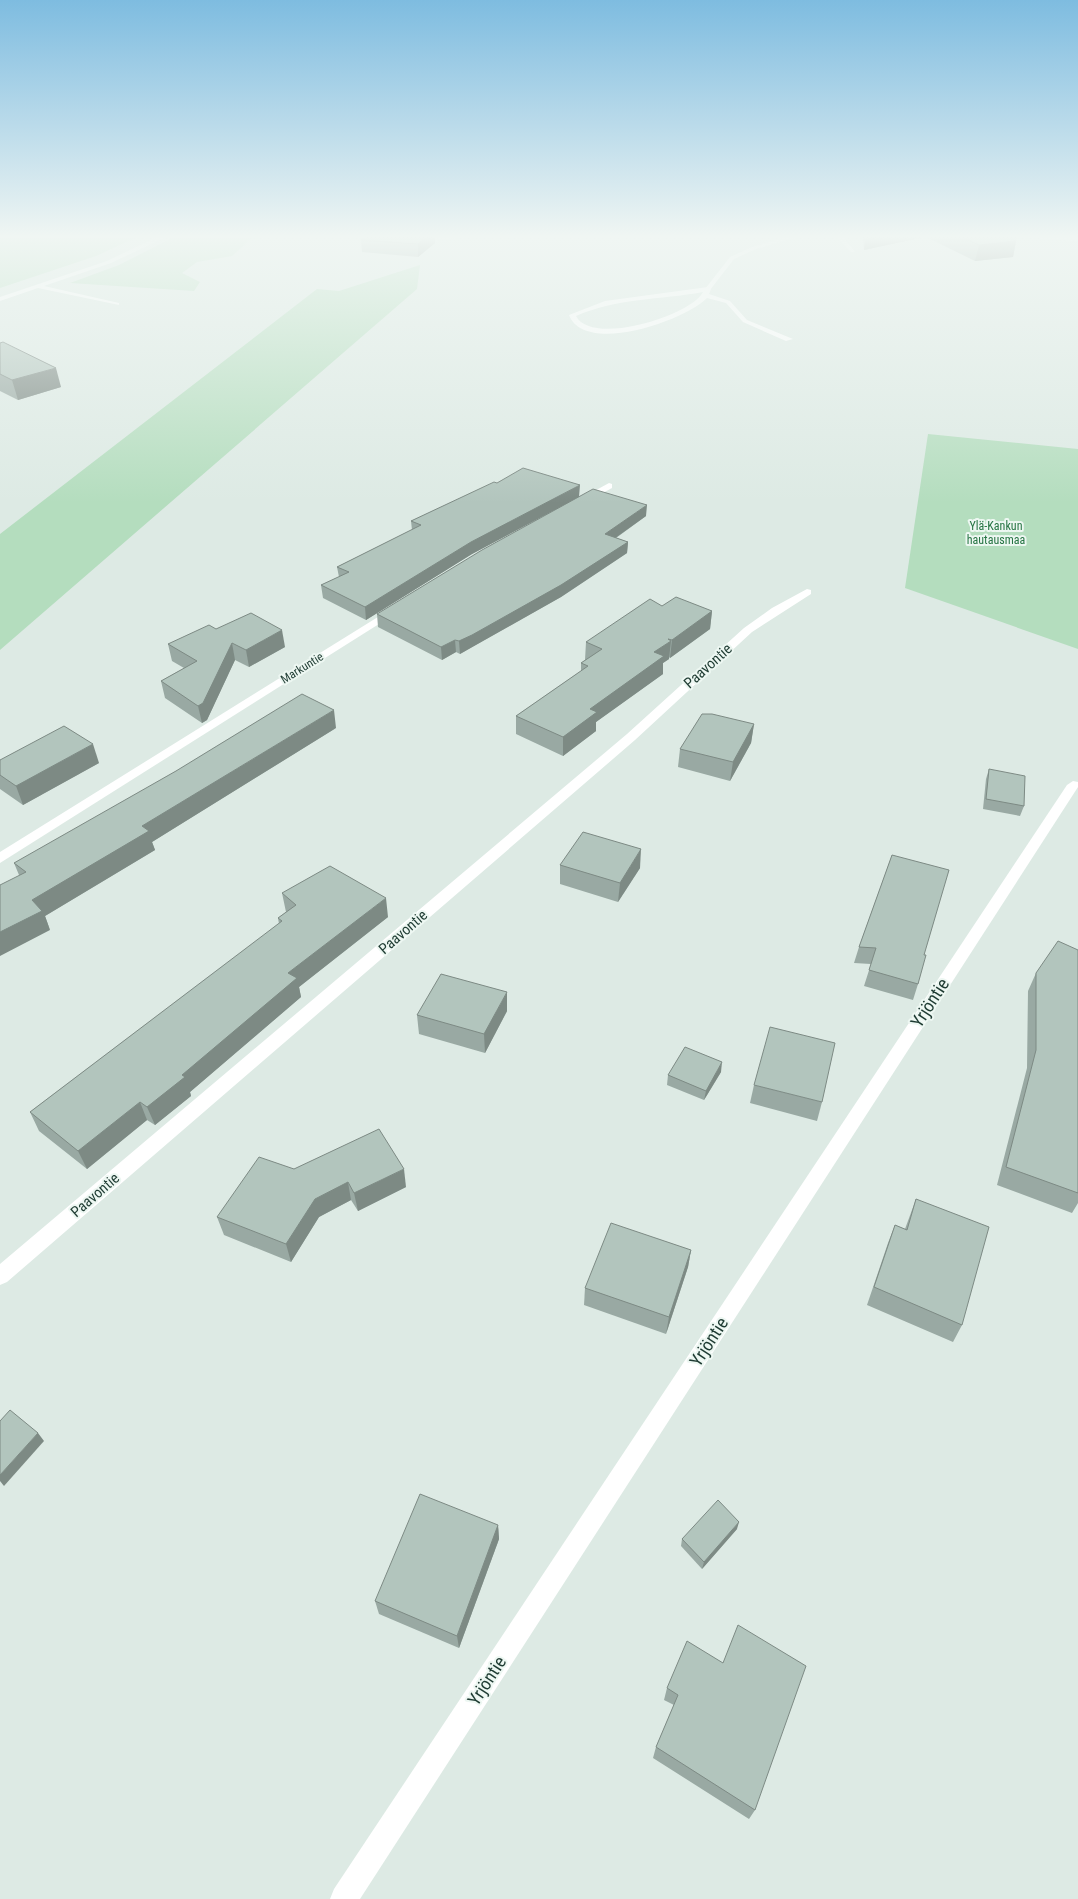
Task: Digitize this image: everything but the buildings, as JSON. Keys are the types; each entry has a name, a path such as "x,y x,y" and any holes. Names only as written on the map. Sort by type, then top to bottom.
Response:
{"street":[{"path":"582,326 598,330 622,332 640,326"},
{"path":"756,326 789,339"},
{"path":"574,506 608,486"},
{"name":"Paavontie","path":"0,1276 631,737 748,630 776,610 807,592"},
{"name":"Markuntie","path":"0,858 402,605"},
{"name":"Yrjöntie","path":"344,1899 1073,785"}],"green space":[{"path":"270,326 375,326 0,650 0,534"},
{"name":"Ylä-Kankun hautausmaa","path":"928,434 1078,449 1078,649 905,588"}]}
